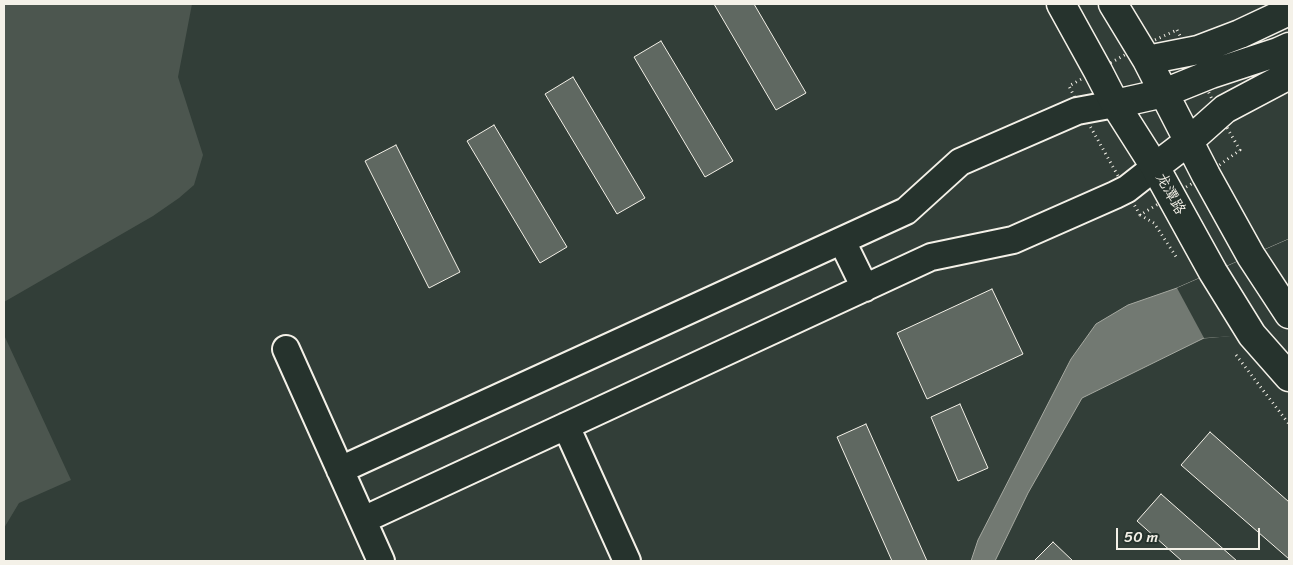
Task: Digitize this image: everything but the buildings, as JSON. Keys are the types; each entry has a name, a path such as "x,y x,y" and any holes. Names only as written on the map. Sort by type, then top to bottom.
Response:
{"main road":[{"name":"龙潭路","path":"1060,4 1115,104 1155,167 1213,272 1252,335 1289,377"},
{"path":"1112,4 1147,60 1206,175 1251,256 1289,314"},
{"path":"1147,60 1198,50 1240,34 1289,11"},
{"path":"1115,104 1164,93 1211,74 1285,62"},
{"path":"1155,167 1285,62"}],"street":[{"path":"340,470 906,211 960,162 1077,111 1115,104"},
{"path":"363,520 931,257 1013,240 1115,195 1127,189 1155,167"},
{"path":"842,240 864,288"},
{"path":"286,348 381,561"},
{"path":"566,426 627,561"}],"path":[{"path":"1140,216 1154,223 1181,265"},
{"path":"1239,360 1289,424"}],"shaded area":[{"path":"4,4 192,4 178,77 203,155 194,185 179,198 153,216 4,302"},
{"path":"1289,239 1289,330 1204,338 1082,398 1028,493 995,561 971,561 978,540 1071,359 1096,324 1128,305 1177,288"},
{"path":"4,335 71,480 19,503 4,528"}],"pier":[{"path":"1289,239 1289,331 1204,338 1177,288"}]}
